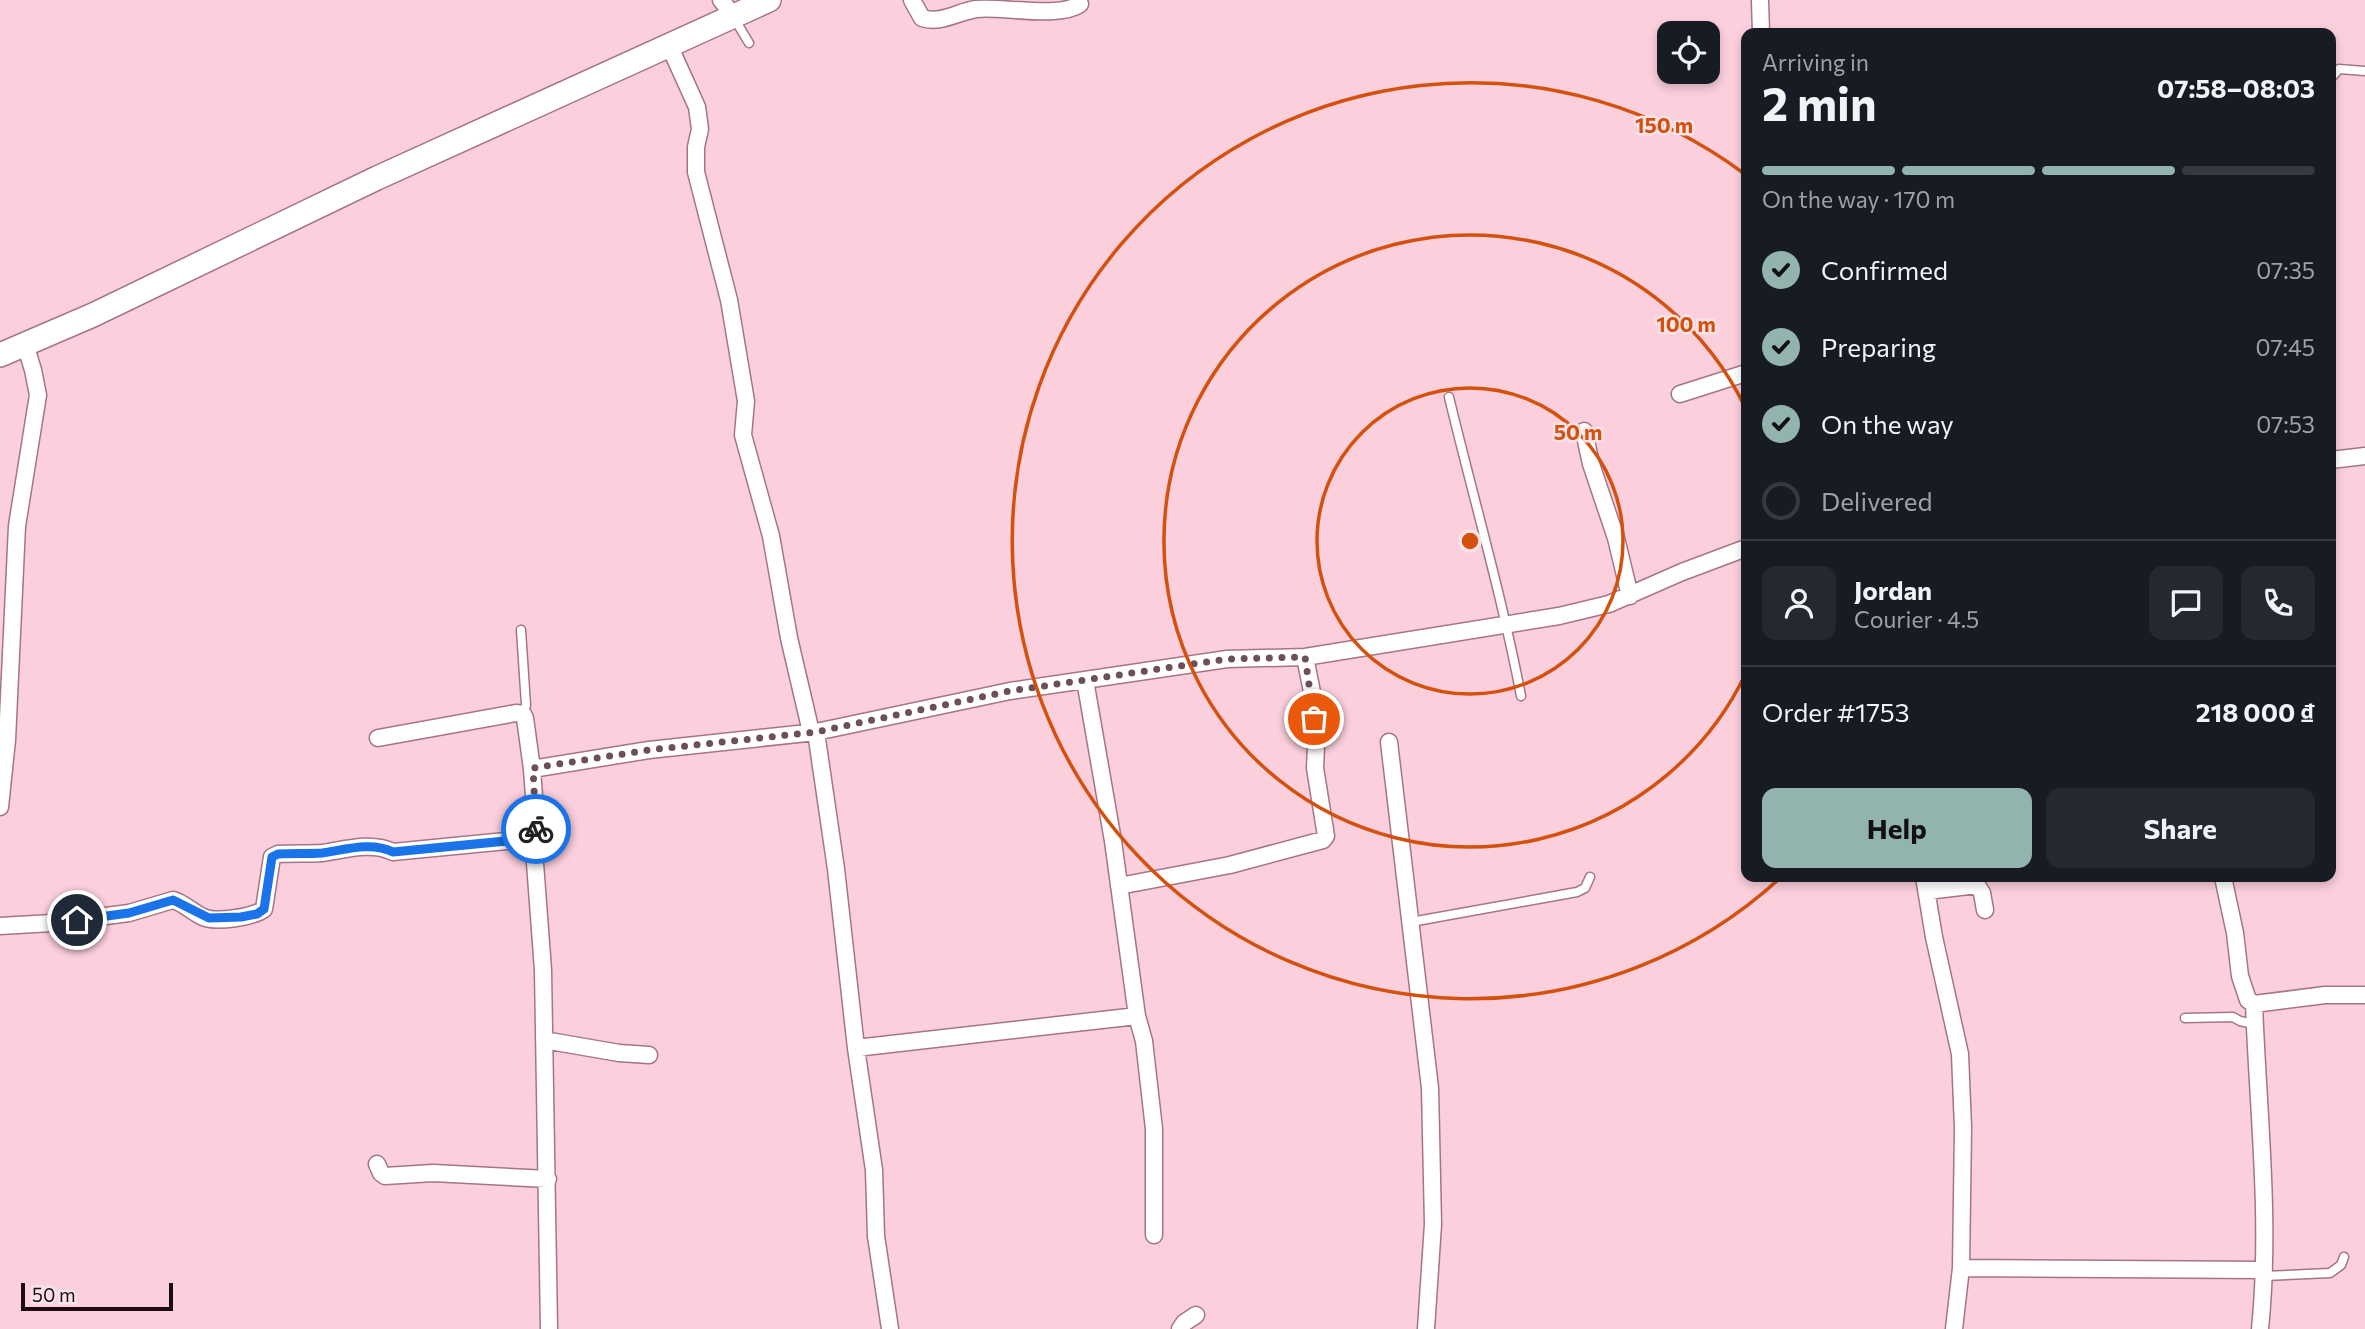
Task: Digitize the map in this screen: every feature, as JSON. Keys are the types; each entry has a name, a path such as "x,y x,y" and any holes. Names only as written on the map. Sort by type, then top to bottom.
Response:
{"street":[{"path":"0,355 93,315 377,178 669,45 726,7 769,0"},
{"path":"912,0 922,18 930,21 975,9 1056,10 1073,9 1080,4"},
{"path":"1760,0 1761,28"},
{"path":"669,45 697,107 700,129 695,160 732,313 746,401 743,435 771,536 789,638 822,766 856,1048 874,1170 876,1236 890,1329"},
{"path":"1,800 8,740 17,526 38,395 24,344"},
{"path":"1680,394 1741,375"},
{"path":"1584,431 1591,464 1616,538 1630,596"},
{"path":"2336,459 2365,456"},
{"path":"533,768 649,750 815,734 1010,691 1085,683 1227,659 1306,662 1508,631 1609,604 1741,550"},
{"path":"1119,886 1230,865 1323,840 1327,831 1315,768 1317,746 1306,662"},
{"path":"1085,683 1143,1041 1154,1129 1154,1236"},
{"path":"378,738 516,713 523,714 526,718 533,768 537,838 535,863 543,970 550,1329"},
{"path":"1389,742 1430,1088 1433,1154 1432,1256 1426,1329"},
{"path":"0,926 52,923 129,913 173,900 204,917 241,917 257,914 264,909 272,857 278,854 322,853 354,847 387,849 393,852 537,838"},
{"path":"2224,882 2235,933 2240,976 2248,1000 2254,1003 2325,995 2365,995"},
{"path":"1954,1329 1966,1268 1960,1054 1934,937 1928,886 1977,885 1982,893 1985,910"},
{"path":"2254,1003 2263,1158 2264,1273 2260,1329"},
{"path":"856,1048 1137,1016"},
{"path":"544,1040 619,1053 649,1055"},
{"path":"377,1164 385,1176 446,1173 548,1179"},
{"path":"1966,1268 2264,1273"},
{"path":"1180,1329 1196,1315"}],"lane":[{"path":"726,7 749,43"},
{"path":"2336,72 2339,69 2365,71"},
{"path":"1449,397 1508,631 1521,696"},
{"path":"521,629 526,705 523,714"},
{"path":"1411,922 1577,892 1585,888 1590,877"},
{"path":"2185,1018 2233,1017 2255,1024"},
{"path":"2264,1273 2330,1273 2341,1265 2344,1256"}],"way so far":[{"path":"536,829 533,768 649,750 816,732 1010,691 1227,659 1305,657 1314,719"}],"route":[{"path":"77,920 129,913 173,900 209,918 257,914 264,909 272,857 278,854 322,853 354,847 387,849 393,852 537,838 536,829"}]}
